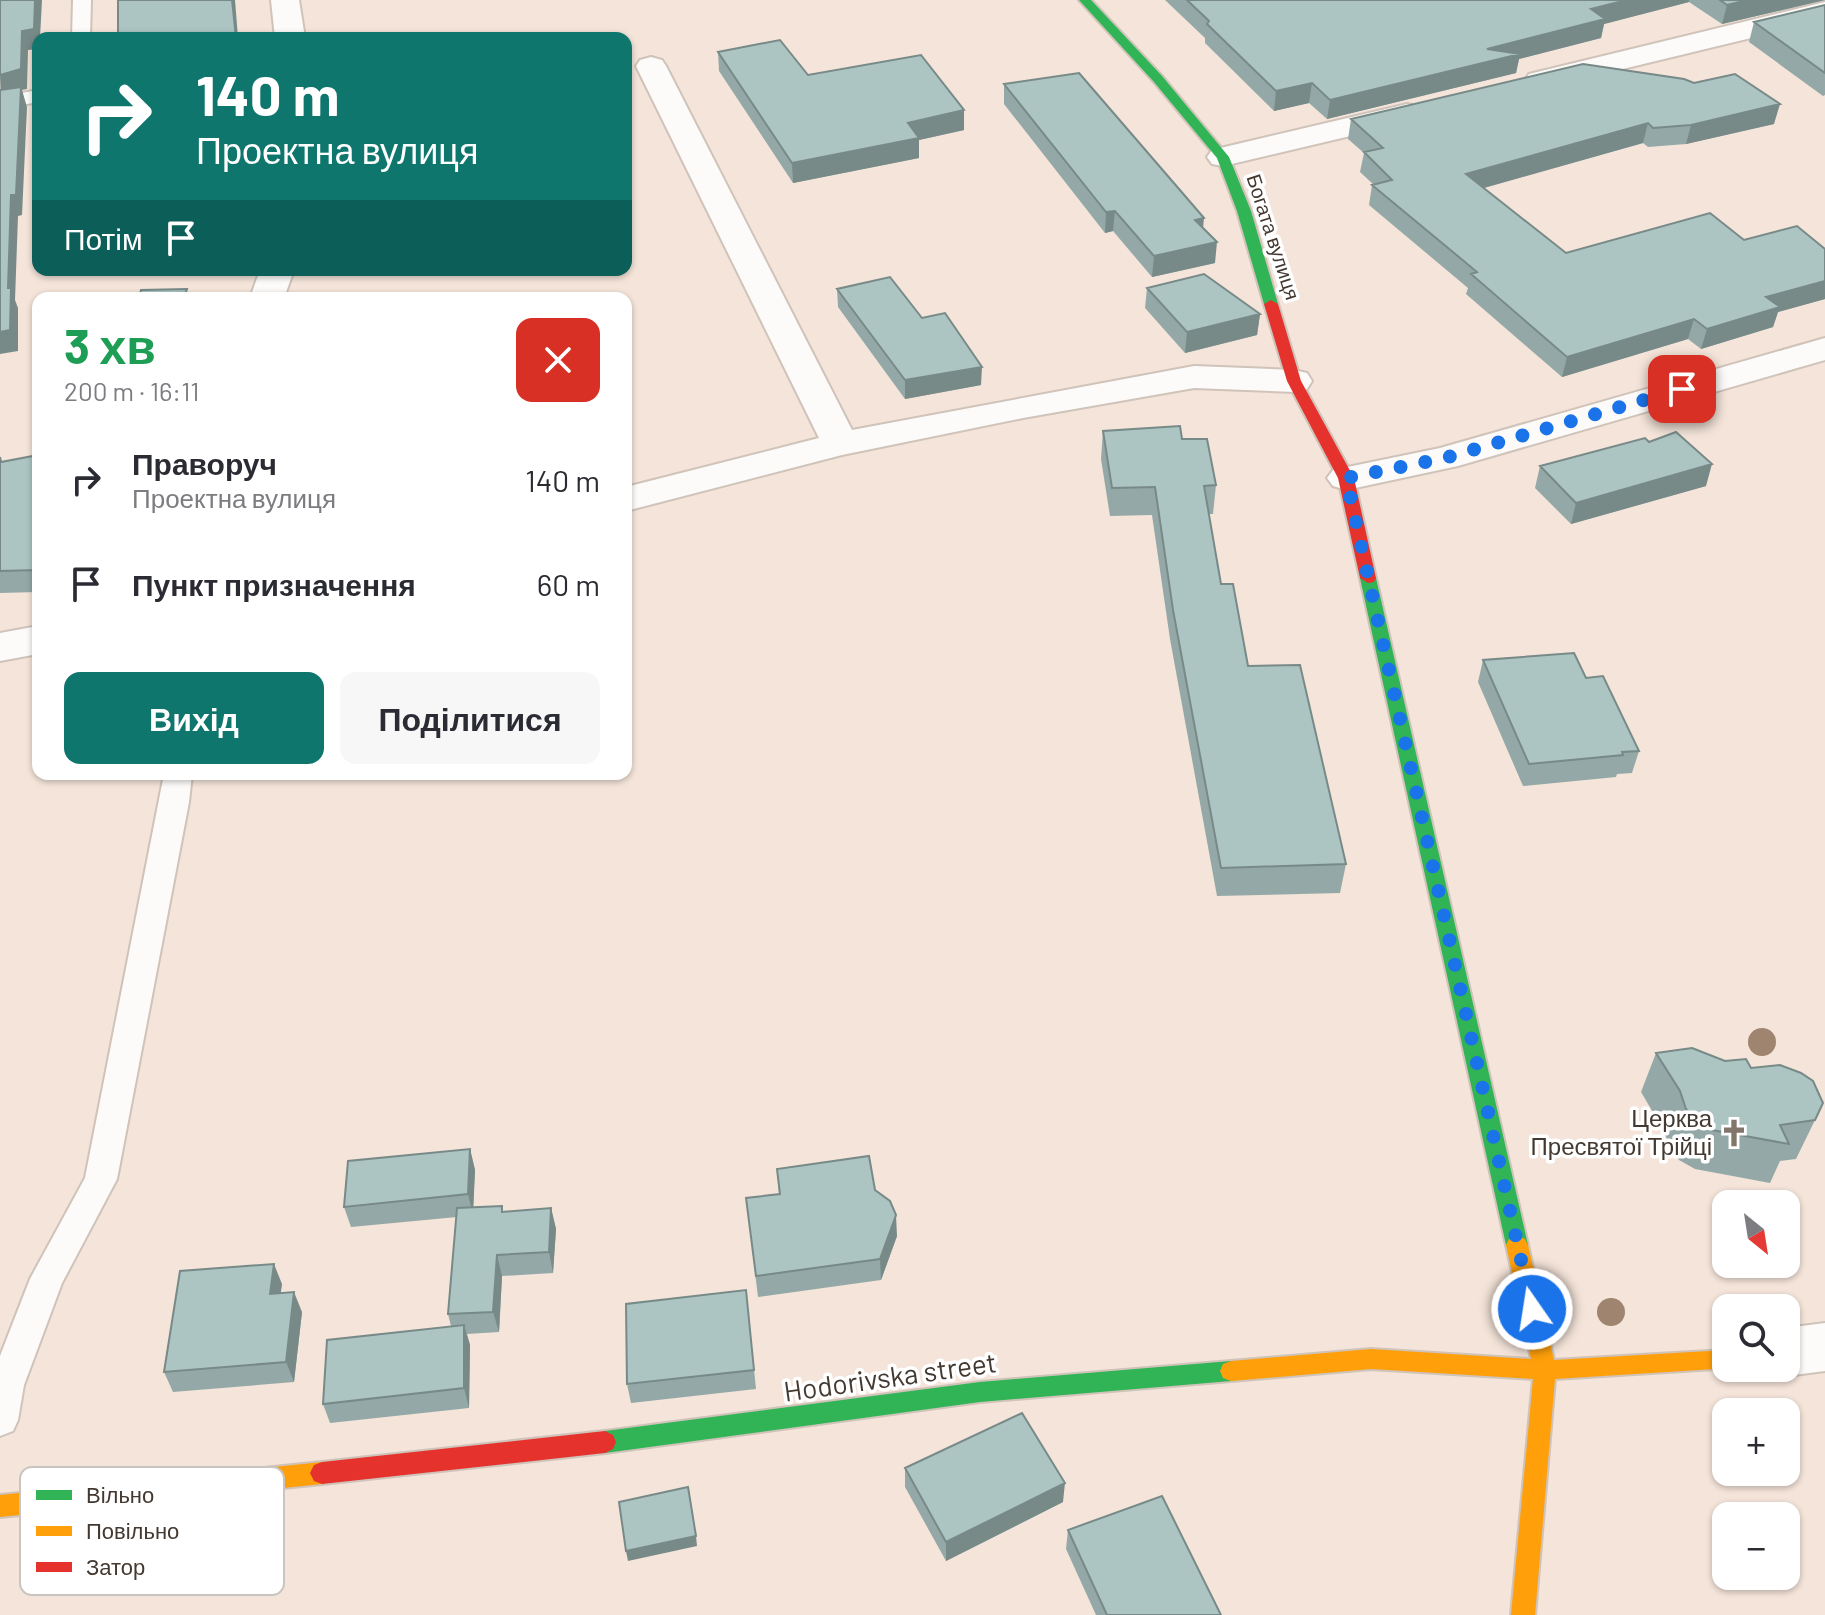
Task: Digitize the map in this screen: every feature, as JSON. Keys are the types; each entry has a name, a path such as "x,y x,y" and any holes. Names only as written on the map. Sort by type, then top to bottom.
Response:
{"street":[{"path":"285,0 289,32"},
{"name":"Богата вулиця","path":"1085,0 1158,79 1223,157 1244,211 1294,381 1346,478 1545,1370"},
{"path":"1516,86 1825,11"},
{"path":"651,66 840,444"},
{"path":"1223,157 1439,105"},
{"path":"1346,478 1445,458 1825,349"},
{"path":"632,497 840,444 1023,407 1194,377 1294,381"},
{"path":"0,647 32,641"},
{"path":"1800,1350 1825,1347"},
{"name":"Hodorivska street","path":"284,1478 680,1434 980,1392 1371,1359 1545,1370 1712,1361"},
{"path":"1523,1615 1545,1370"},
{"name":"Hodorivska street","path":"0,1506 20,1505"}],"lane":[{"path":"81,32 82,0"},
{"path":"0,103 32,97"},
{"path":"0,1420 6,1385 47,1279 101,1179 177,780"}],"building":[{"path":"0,0 35,0 34,29 22,31 21,69 0,75"},
{"path":"118,0 232,0 235,32 118,32"},
{"path":"1187,0 1627,0 1591,9 1605,19 1487,49 1520,54 1330,100 1312,83 1276,91 1207,24 1209,21"},
{"path":"1720,0 1748,0 1727,5"},
{"path":"1825,5 1825,73 1754,22"},
{"path":"780,40 808,75 921,55 964,110 908,123 919,138 792,163 718,52"},
{"path":"1583,64 1694,83 1735,74 1780,104 1691,125 1653,128 1648,123 1466,174 1566,253 1710,213 1744,240 1797,226 1825,249 1825,281 1766,297 1780,307 1707,329 1694,319 1567,357 1471,274 1477,272 1372,185 1392,180 1364,152 1383,148 1351,119"},
{"path":"1079,73 1204,218 1195,220 1217,242 1154,256 1115,211 1106,212 1004,84"},
{"path":"21,87 16,195 11,195 10,330 0,332 0,90"},
{"path":"1204,274 1260,314 1187,332 1147,288"},
{"path":"890,277 922,318 945,313 982,367 905,380 837,289"},
{"path":"187,289 186,292 141,290"},
{"path":"1180,426 1182,439 1207,439 1216,485 1204,486 1221,584 1233,584 1248,666 1300,665 1346,864 1221,868 1173,610 1155,487 1112,488 1103,431"},
{"path":"1676,432 1712,464 1576,503 1540,466 1645,438 1649,442"},
{"path":"32,456 32,570 0,571 0,457 1,462"},
{"path":"1574,653 1586,678 1603,676 1639,751 1529,764 1483,660"},
{"path":"1692,1048 1725,1061 1746,1059 1751,1068 1780,1065 1801,1073 1813,1081 1823,1103 1815,1120 1780,1125 1789,1144 1712,1130 1696,1121 1686,1109 1680,1091 1656,1053"},
{"path":"470,1149 468,1194 344,1207 348,1161"},
{"path":"869,1156 875,1190 890,1201 896,1215 880,1259 756,1276 746,1198 780,1194 777,1169"},
{"path":"502,1206 502,1212 551,1208 549,1252 497,1255 493,1312 448,1314 457,1208"},
{"path":"274,1264 270,1294 294,1292 286,1362 164,1372 180,1271"},
{"path":"746,1290 754,1370 627,1384 626,1304"},
{"path":"464,1325 464,1388 323,1404 327,1340"},
{"path":"1022,1413 1065,1483 946,1542 905,1468"},
{"path":"688,1487 696,1536 626,1551 619,1502"},
{"path":"1162,1496 1221,1615 1107,1615 1068,1530"}],"traffic: fast":[{"path":"1085,0 1158,79 1223,157 1244,211 1271,304"},
{"path":"1368,578 1517,1245"},
{"path":"605,1442 980,1392 1231,1371"}],"traffic: slow":[{"path":"1517,1245 1545,1370 1523,1615"},
{"path":"1231,1371 1371,1359 1545,1370 1712,1361"},
{"path":"284,1477 322,1473"},
{"path":"0,1506 20,1504"}],"traffic: jam":[{"path":"1271,304 1294,381 1346,478 1368,578"},
{"path":"322,1473 605,1442"}],"place":[{"name":"Церква Пресвятої Трійці","path":"1734,1133"}],"route":[{"path":"1532,1309 1346,478 1445,458 1682,389"}]}
